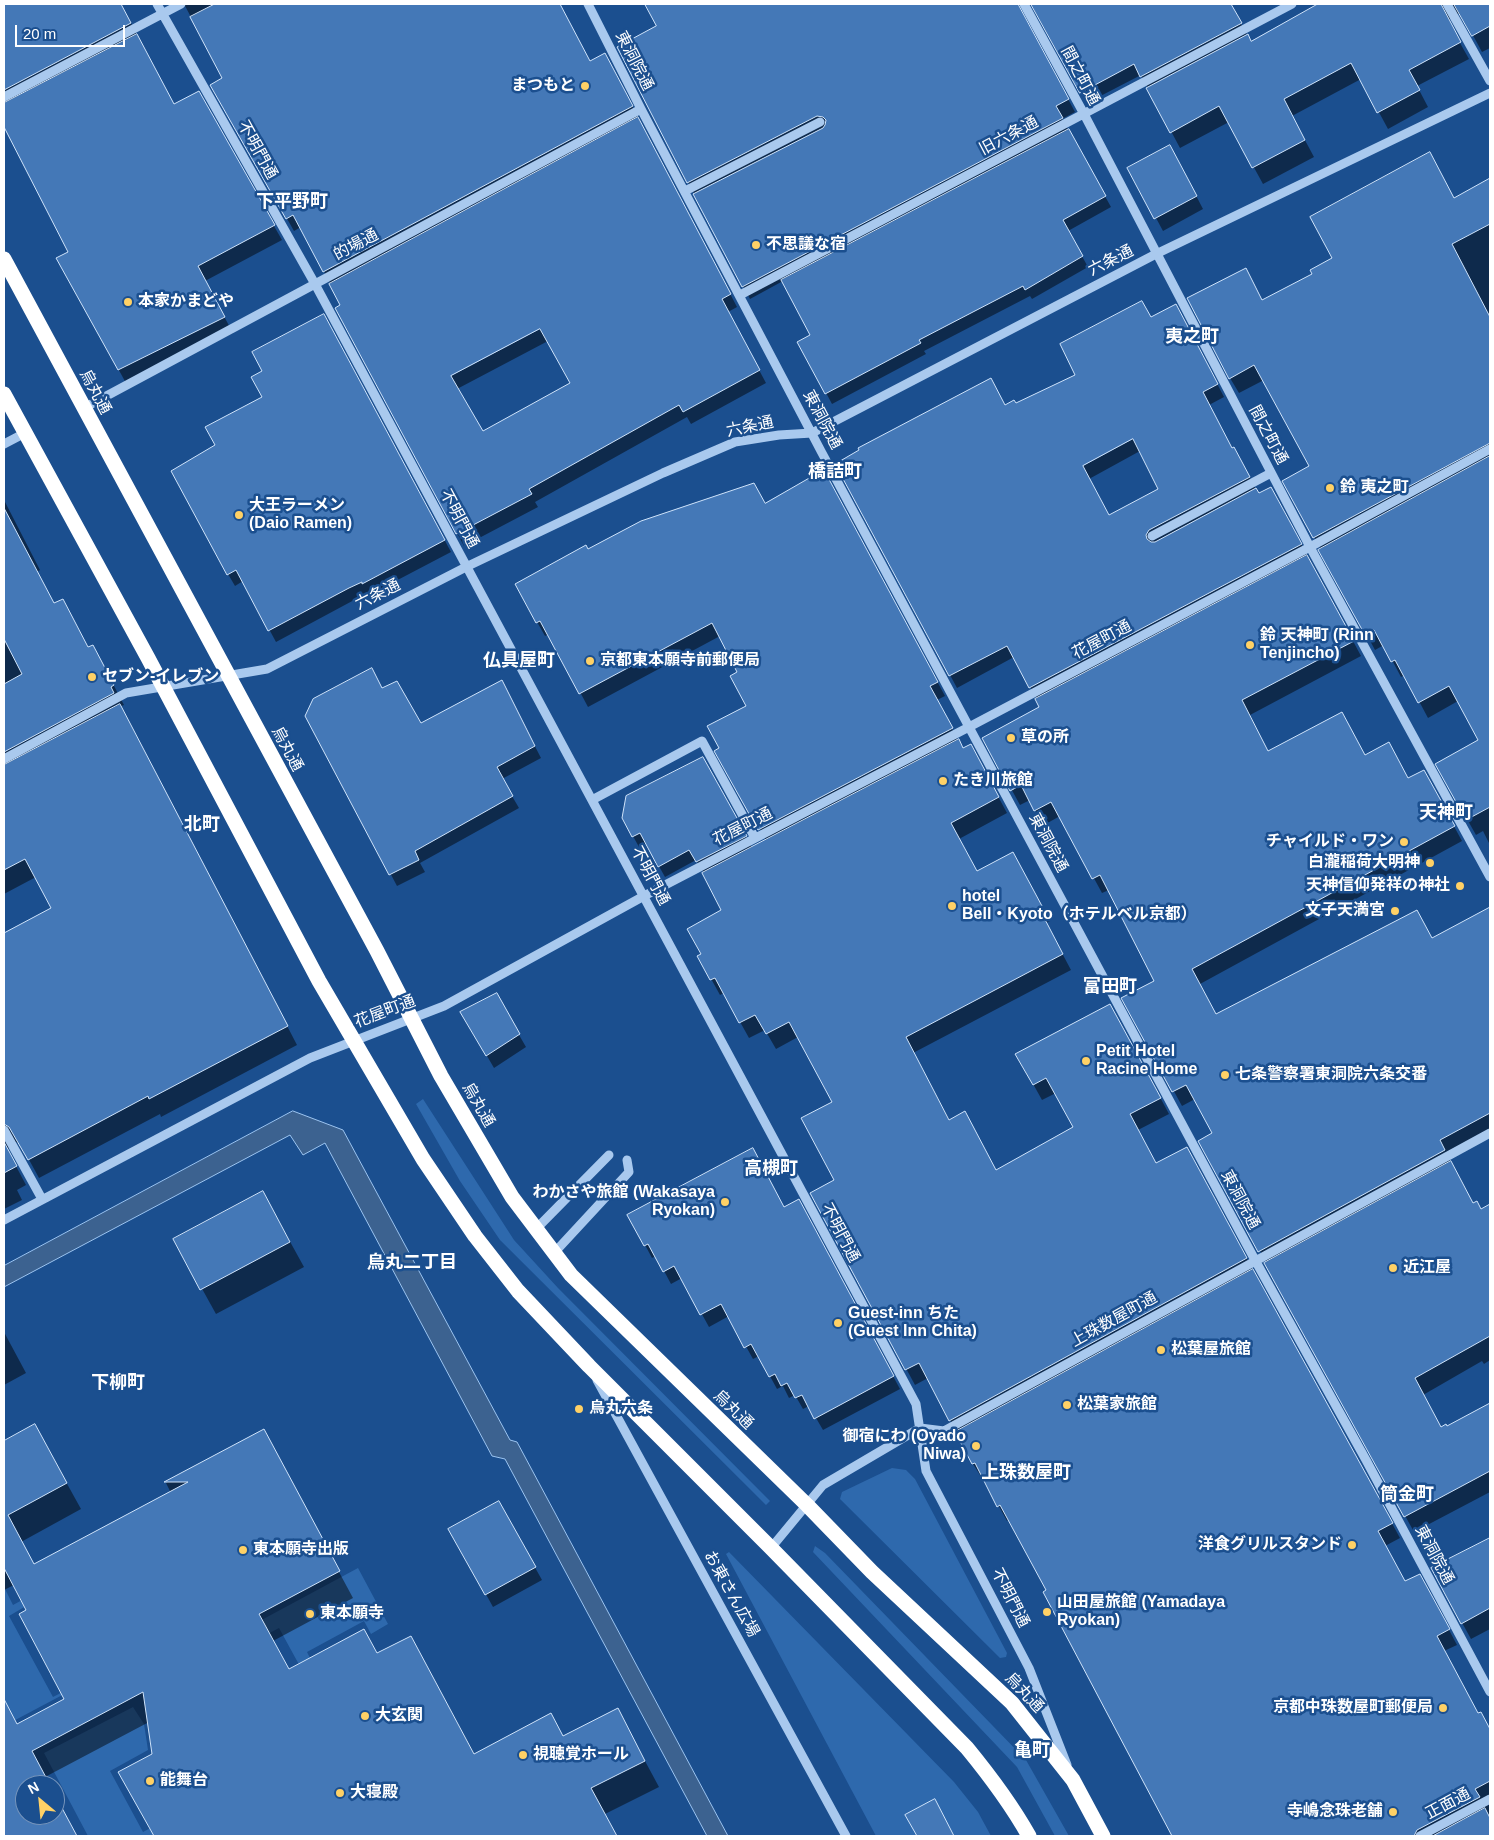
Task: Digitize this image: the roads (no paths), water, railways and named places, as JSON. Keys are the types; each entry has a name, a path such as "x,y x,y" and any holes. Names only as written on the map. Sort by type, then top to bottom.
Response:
{"highway":[{"name":"烏丸通","path":"4,258 441,1076 507,1188 571,1275 872,1572 1012,1703 1073,1780 1103,1836"},
{"path":"4,394 319,981 423,1159 475,1236 518,1291 589,1366 771,1548 966,1748 992,1778 1016,1813 1028,1836"}],"street":[{"name":"不明門通","path":"157,4 315,284 468,566 916,1404 926,1471 1029,1668 1073,1780"},
{"path":"4,97 181,4"},
{"name":"東洞院通","path":"588,4 641,109 969,727 1255,1260 1490,1692"},
{"name":"間之町通","path":"1024,4 1084,114 1310,547 1490,877"},
{"name":"旧六条通","path":"740,295 1292,4"},
{"path":"1447,4 1490,81"},
{"name":"六条通","path":"4,759 126,693 266,669 468,566 654,477 736,442 812,433 1156,254 1490,93"},
{"name":"的場通","path":"84,408 641,109"},
{"path":"685,191 820,122"},
{"path":"4,444 25,433"},
{"name":"花屋町通","path":"4,1220 310,1058 444,1006 644,896 1310,547 1490,449"},
{"path":"1152,536 1271,473"},
{"path":"592,800 702,741 755,838"},
{"path":"4,1130 42,1199"},
{"name":"上珠数屋町通","path":"920,1428 944,1430 1490,1133"},
{"path":"536,1229 609,1156"},
{"path":"554,1253 629,1172 627,1160"},
{"name":"お東さん広場","path":"589,1366 846,1836"},
{"path":"771,1548 823,1485 920,1428"},
{"name":"正面通","path":"1420,1836 1490,1799"}],"place":[{"name":"まつもと","path":"585,86"},
{"name":"不思議な宿","path":"756,245"},
{"name":"本家かまどや","path":"128,302"},
{"name":"鈴 夷之町","path":"1330,488"},
{"name":"大王ラーメン (Daio Ramen)","path":"239,515"},
{"name":"鈴 天神町 (Rinn Tenjincho)","path":"1250,645"},
{"name":"京都東本願寺前郵便局","path":"590,661"},
{"name":"セブン-イレブン","path":"92,677"},
{"name":"草の所","path":"1011,738"},
{"name":"たき川旅館","path":"943,781"},
{"name":"チャイルド・ワン","path":"1404,842"},
{"name":"白瀧稲荷大明神","path":"1430,863"},
{"name":"天神信仰発祥の神社","path":"1460,886"},
{"name":"hotel Bell・Kyoto（ホテルベル京都）","path":"952,906"},
{"name":"文子天満宮","path":"1395,911"},
{"name":"Petit Hotel Racine Home","path":"1086,1061"},
{"name":"七条警察署東洞院六条交番","path":"1225,1075"},
{"name":"わかさや旅館 (Wakasaya Ryokan)","path":"725,1202"},
{"name":"近江屋","path":"1393,1268"},
{"name":"Guest-inn ちた (Guest Inn Chita)","path":"838,1323"},
{"name":"松葉屋旅館","path":"1161,1350"},
{"name":"松葉家旅館","path":"1067,1405"},
{"name":"烏丸六条","path":"579,1409"},
{"name":"御宿にわ (Oyado Niwa)","path":"976,1446"},
{"name":"洋食グリルスタンド","path":"1352,1545"},
{"name":"東本願寺出版","path":"243,1550"},
{"name":"山田屋旅館 (Yamadaya Ryokan)","path":"1047,1612"},
{"name":"東本願寺","path":"310,1614"},
{"name":"京都中珠数屋町郵便局","path":"1443,1708"},
{"name":"大玄関","path":"365,1716"},
{"name":"視聴覚ホール","path":"523,1755"},
{"name":"能舞台","path":"150,1781"},
{"name":"大寝殿","path":"340,1793"},
{"name":"寺嶋念珠老舗","path":"1393,1812"}],"district":[{"name":"下平野町","path":"292,202"},
{"name":"夷之町","path":"1192,337"},
{"name":"橋詰町","path":"835,472"},
{"name":"仏具屋町","path":"519,661"},
{"name":"天神町","path":"1446,813"},
{"name":"北町","path":"202,825"},
{"name":"富田町","path":"1110,987"},
{"name":"高槻町","path":"771,1169"},
{"name":"烏丸二丁目","path":"412,1263"},
{"name":"下柳町","path":"118,1383"},
{"name":"上珠数屋町","path":"1026,1473"},
{"name":"筒金町","path":"1407,1495"},
{"name":"亀町","path":"1032,1751"}]}
